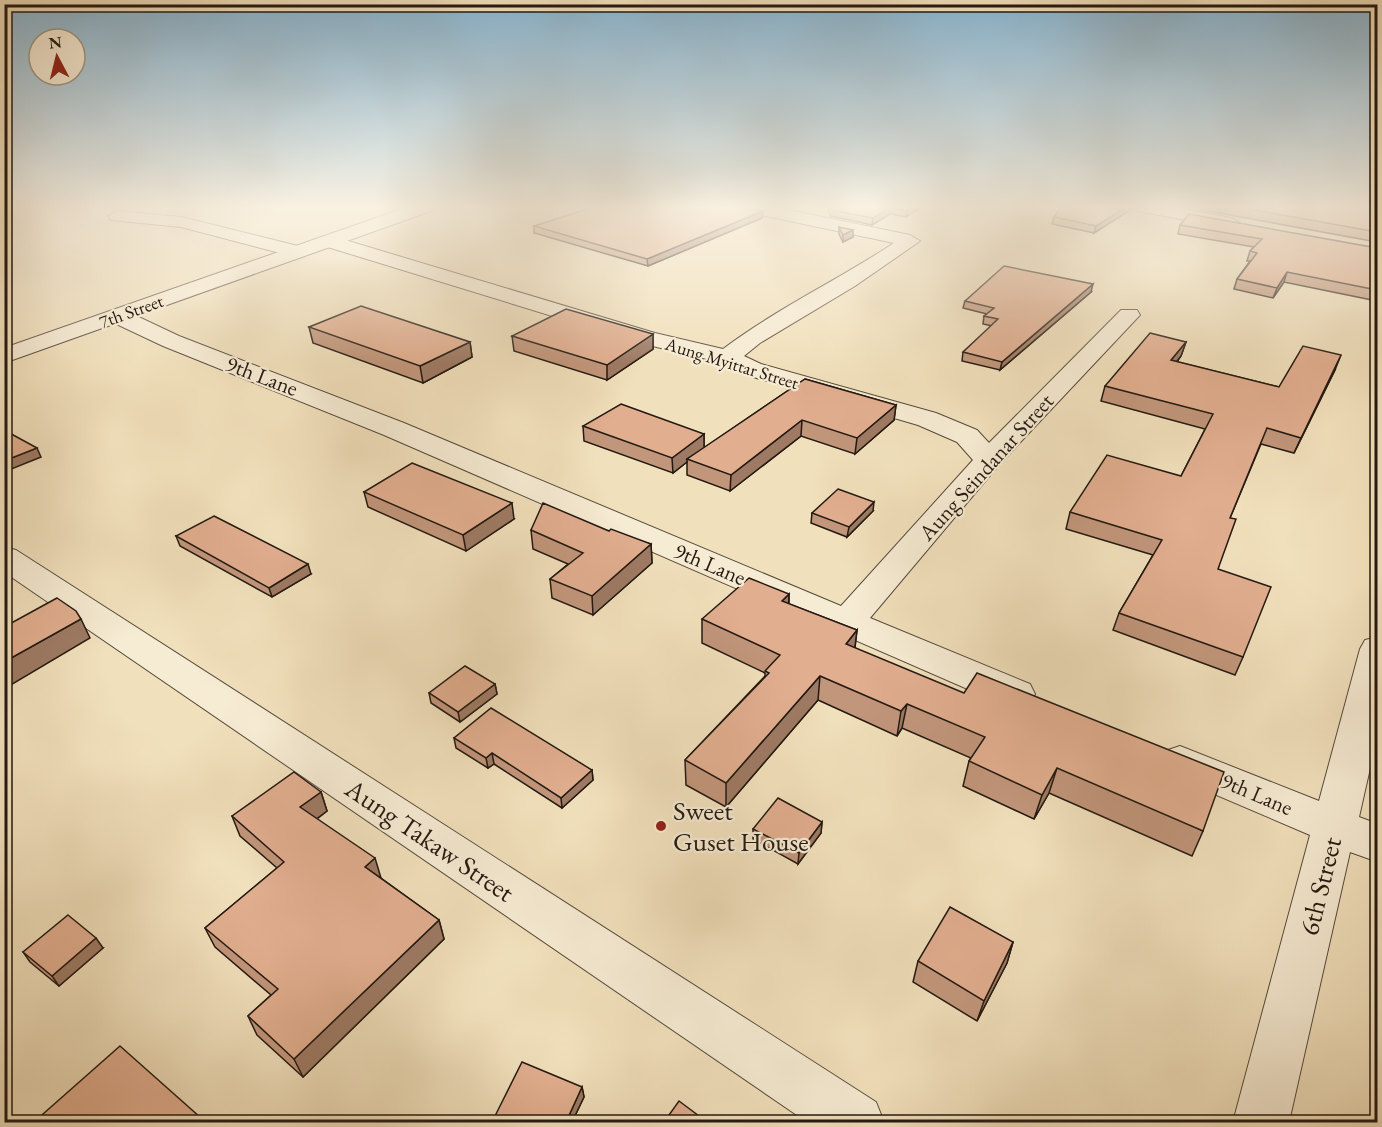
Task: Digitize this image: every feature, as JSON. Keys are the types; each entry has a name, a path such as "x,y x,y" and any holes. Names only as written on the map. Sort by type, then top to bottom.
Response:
{"street":[{"name":"7th Street","path":"4,356 280,259"},
{"name":"Aung Myittar Street","path":"386,259 648,338 727,357 785,379 927,419 968,436 988,460"},
{"path":"727,357 752,338 883,259"},
{"name":"Aung Seindanar Street","path":"846,623 988,460 1129,315"},
{"name":"9th Lane","path":"118,316 171,341 394,429 1041,704"},
{"name":"Aung Takaw Street","path":"4,557 856,1122"},
{"name":"6th Street","path":"1261,1122 1377,649"},
{"name":"9th Lane","path":"1150,750 1377,844"}],"building":[{"path":"1253,259 1377,259 1377,290 1287,272 1277,288 1237,279"},
{"path":"1004,266 1093,284 1002,362 963,352 998,319 984,316 994,308 965,301"},
{"path":"361,306 470,342 420,366 309,327"},
{"path":"566,309 653,334 607,365 512,336"},
{"path":"1150,333 1186,342 1171,360 1279,387 1303,346 1341,355 1301,438 1267,428 1230,518 1236,519 1218,569 1271,587 1243,657 1119,613 1162,540 1070,512 1107,455 1181,476 1213,414 1105,386"},
{"path":"805,379 896,405 857,438 802,420 731,475 687,459"},
{"path":"621,404 704,434 672,458 583,426"},
{"path":"4,430 37,448 4,461"},
{"path":"412,463 512,503 463,535 364,492"},
{"path":"838,489 874,502 849,527 812,513"},
{"path":"543,503 609,531 611,529 651,544 592,596 550,579 583,553 531,530"},
{"path":"214,516 308,564 269,588 176,536"},
{"path":"749,578 789,594 782,601 857,630 846,644 964,693 977,673 1224,772 1203,831 1057,768 1042,795 969,761 985,737 907,704 901,711 820,676 726,783 685,760 769,673 765,671 780,655 702,619"},
{"path":"57,598 76,611 81,619 4,662 4,627"},
{"path":"465,666 495,684 458,712 429,693"},
{"path":"491,708 592,770 561,798 492,753 486,758 454,738"},
{"path":"294,772 321,792 300,807 375,858 365,867 439,920 294,1059 248,1016 278,989 205,928 284,862 232,816"},
{"path":"778,798 822,822 799,853 753,829"},
{"path":"950,907 1013,942 984,1001 918,961"},
{"path":"68,915 96,938 52,976 23,952"},
{"path":"120,1046 201,1118 196,1122 34,1122"},
{"path":"522,1062 582,1087 566,1122 504,1122 494,1118"},
{"path":"679,1101 707,1122 664,1122"}],"place":[{"name":"Sweet Guset House","path":"661,826"}]}
